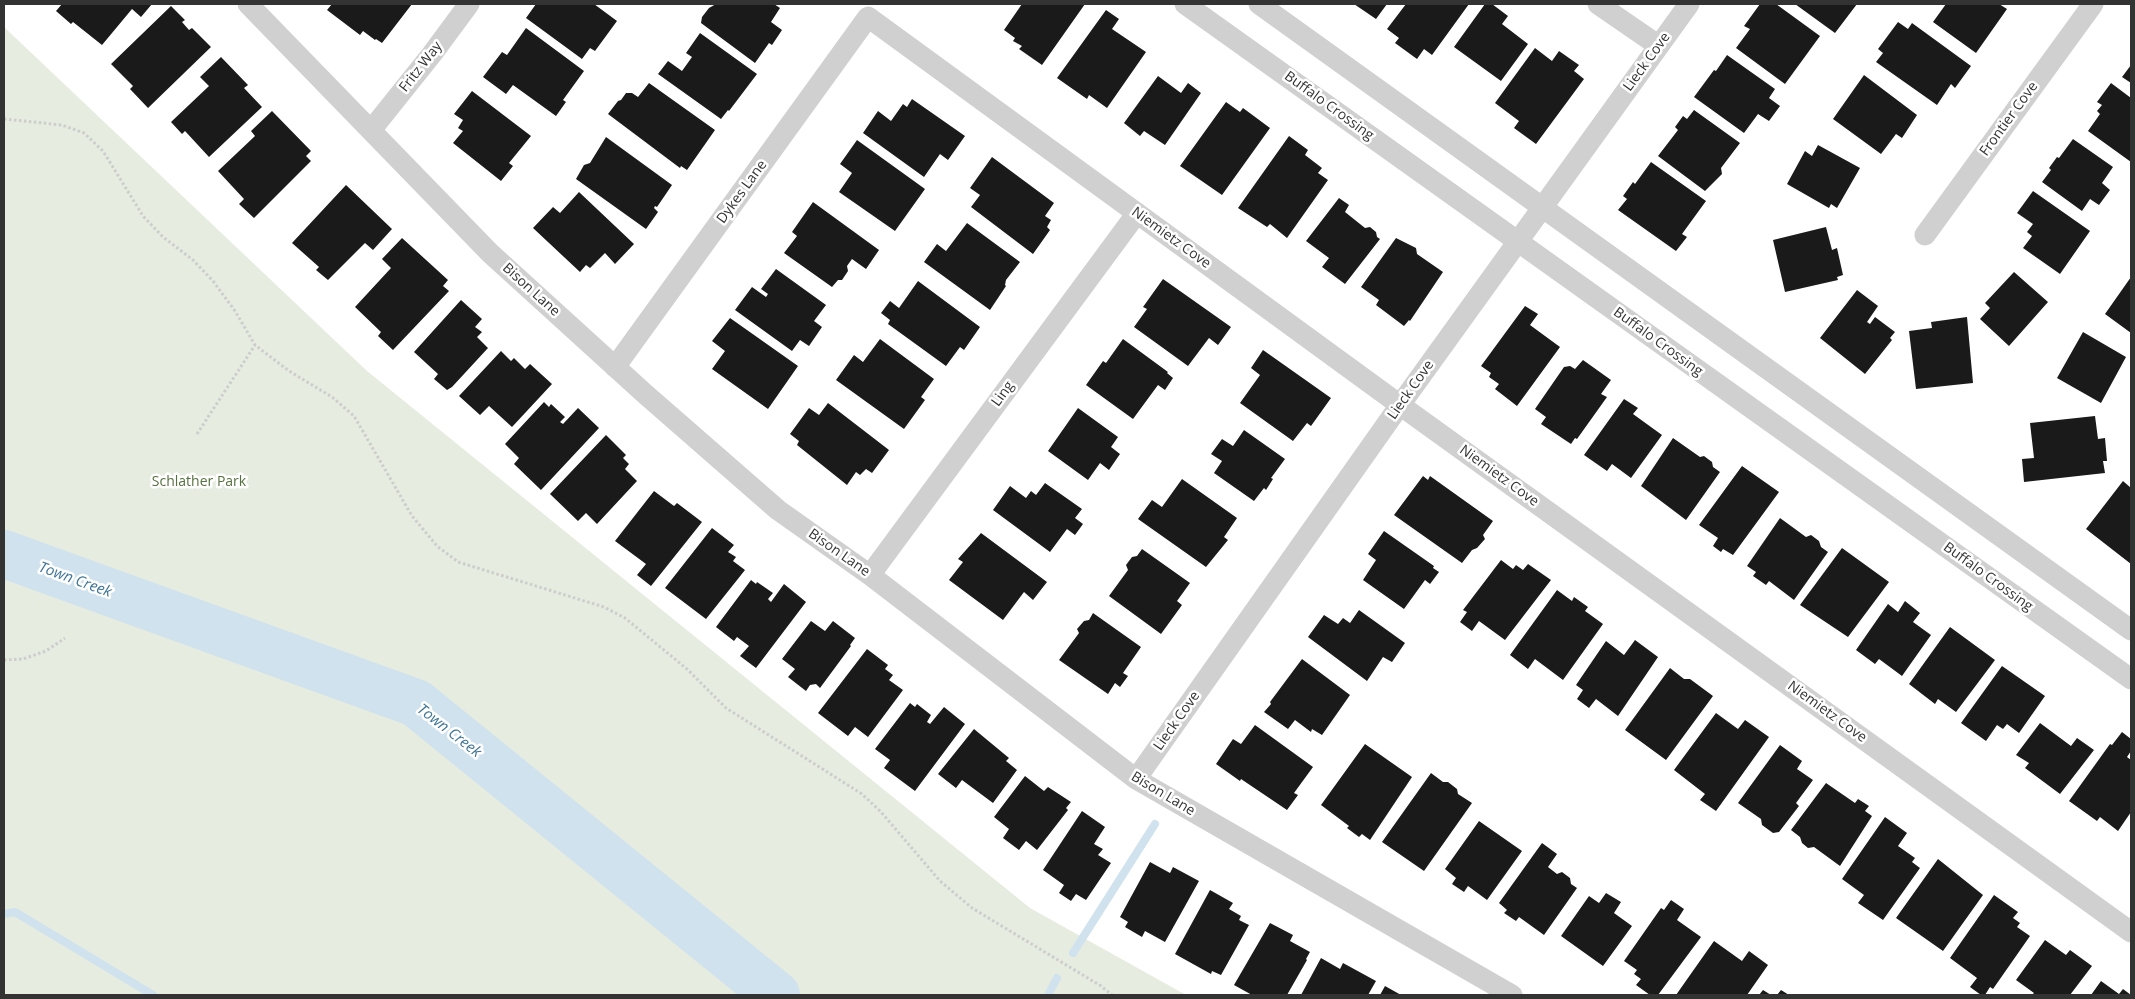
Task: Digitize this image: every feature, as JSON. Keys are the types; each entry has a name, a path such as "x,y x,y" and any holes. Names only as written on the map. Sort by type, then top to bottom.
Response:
{"street":[{"name":"Bison Lane","path":"248,4 372,129 490,253 615,367 778,510 870,575 1136,779 1512,995"},
{"name":"Fritz Way","path":"372,129 469,4"},
{"name":"Buffalo Crossing","path":"1185,4 2131,679"},
{"path":"1259,4 2131,630"},
{"path":"1598,4 1659,46"},
{"name":"Lieck Cove","path":"1136,779 1517,241 1689,4"},
{"name":"Frontier Cove","path":"1925,235 2093,4"},
{"name":"Niemietz Cove","path":"868,17 1400,405 2131,932"},
{"name":"Dykes Lane","path":"615,367 868,17"},
{"name":"Ling","path":"870,575 1136,213"}],"path":[{"path":"4,119 62,125 84,133 103,151 143,216 163,237 193,260 213,281 235,311 255,345 289,371 332,397 354,416 412,516 437,546 458,562 604,607 625,618 687,669 726,708 862,794 881,812 940,881 972,908 1101,986 1112,995"},
{"path":"197,434 255,345"},
{"path":"4,660 23,659 46,651 65,638"}],"green space":[{"name":"Schlather Park","path":"4,27 367,371 1030,908 1186,995 4,995"}],"building":[{"path":"62,4 152,4 141,17 132,9 102,45 73,22 71,24 56,11"},
{"path":"332,4 412,4 382,43 363,31 360,35 327,10"},
{"path":"536,4 594,4 617,21 595,51 590,48 582,59 526,18"},
{"path":"716,4 774,4 780,8 771,22 782,30 772,45 769,43 755,63 701,23 702,17 709,8"},
{"path":"1022,4 1085,4 1042,65 1019,49 1022,46 1013,41 1015,38 1004,30"},
{"path":"1354,4 1387,4 1376,19"},
{"path":"1406,4 1469,4 1432,55 1424,49 1417,59 1395,43 1399,38 1387,29"},
{"path":"1485,4 1492,4 1508,16 1502,24 1528,44 1501,81 1454,47"},
{"path":"1760,4 1776,4 1820,36 1785,84 1736,48 1750,29 1744,26"},
{"path":"1795,4 1857,4 1835,33"},
{"path":"1946,4 1999,4 2007,9 1976,53 1933,22"},
{"path":"171,6 185,20 182,22 189,30 192,28 211,47 148,108 130,89 133,86 111,64"},
{"path":"1106,10 1119,19 1112,29 1146,52 1107,108 1089,95 1087,99 1057,78"},
{"path":"1898,22 1908,29 1912,23 1971,66 1955,88 1951,84 1937,105 1876,62 1883,53 1878,49"},
{"path":"526,28 584,71 563,100 566,102 556,116 513,85 506,94 483,77 502,52 507,55"},
{"path":"700,33 757,74 721,119 658,74 668,61 682,71 692,57 686,53"},
{"path":"1535,48 1552,61 1559,51 1579,65 1574,71 1584,79 1536,144 1514,128 1519,121 1495,103"},
{"path":"1727,55 1775,89 1769,98 1780,106 1769,121 1758,114 1744,133 1694,97"},
{"path":"221,57 248,85 244,88 262,107 209,157 185,131 182,134 171,122 209,86 200,77"},
{"path":"2131,65 2131,83 2122,77"},
{"path":"1864,75 1917,115 1902,138 1896,134 1881,154 1833,119"},
{"path":"1158,76 1181,93 1188,83 1201,93 1165,145 1144,131 1140,136 1124,123"},
{"path":"649,83 715,130 687,170 681,166 680,168 608,114 626,93 632,93 638,97"},
{"path":"2111,83 2131,98 2131,162 2088,131 2100,114 2097,111 2102,105 2097,102"},
{"path":"472,91 531,136 509,163 513,166 501,181 453,143 463,131 458,128 463,120 454,114"},
{"path":"912,99 965,136 948,160 940,154 924,177 863,133 878,111 891,121 903,104 907,107"},
{"path":"1226,102 1240,112 1243,108 1270,128 1222,195 1180,166"},
{"path":"1694,110 1740,143 1721,168 1722,174 1705,191 1658,156 1678,130 1675,127 1683,116 1687,119"},
{"path":"272,111 311,151 306,156 311,161 254,218 239,204 244,199 218,171 255,136 251,131"},
{"path":"1289,136 1308,150 1305,155 1322,168 1318,173 1328,180 1287,238 1270,224 1267,227 1238,208"},
{"path":"606,137 672,185 657,207 655,206 654,208 658,212 646,229 576,179 584,165 590,163"},
{"path":"2073,139 2113,167 2102,183 2110,190 2099,205 2090,199 2082,211 2042,182 2051,170 2049,168"},
{"path":"857,140 925,189 895,231 839,192 852,173 840,164"},
{"path":"1818,145 1860,168 1837,208 1831,204 1829,208 1787,184 1805,151 1812,156"},
{"path":"992,157 1054,203 1045,216 1051,220 1047,227 1050,230 1033,254 971,207 980,195 970,188"},
{"path":"1651,162 1706,201 1682,234 1687,237 1676,251 1618,210 1627,199 1623,196 1633,182 1635,184"},
{"path":"346,185 392,229 373,250 365,243 328,280 316,270 319,267 292,243"},
{"path":"2033,191 2090,231 2060,274 2023,248 2032,236 2027,232 2033,224 2017,213"},
{"path":"579,192 634,244 615,264 605,253 590,268 586,265 580,272 533,228 553,207 560,213"},
{"path":"1339,198 1349,205 1345,212 1365,228 1370,227 1380,239 1345,284 1322,267 1329,258 1306,241"},
{"path":"813,202 879,250 866,269 852,259 847,266 848,271 842,280 838,280 832,287 784,253 797,236 792,232"},
{"path":"967,223 1020,262 1006,280 1006,286 990,310 924,262 937,244 946,251"},
{"path":"1826,227 1832,250 1837,248 1843,275 1837,277 1838,280 1785,292 1773,240"},
{"path":"402,238 448,280 443,286 449,291 393,350 378,336 381,332 355,307 391,268 382,259"},
{"path":"1396,238 1416,248 1417,254 1443,272 1410,321 1404,326 1376,305 1379,300 1361,287"},
{"path":"776,269 826,305 814,321 822,327 809,346 800,340 792,351 735,310 752,287 766,297 768,294 761,289"},
{"path":"2014,272 2048,302 2009,346 1980,319 1990,308 1985,303"},
{"path":"2131,277 2131,333 2105,314"},
{"path":"1163,279 1231,327 1218,345 1209,338 1188,366 1134,327 1147,309 1143,307"},
{"path":"918,281 980,327 964,350 960,347 946,366 888,324 890,320 881,313 890,301 899,308"},
{"path":"1857,290 1878,306 1867,322 1870,324 1875,317 1895,332 1890,338 1892,340 1865,374 1820,338"},
{"path":"461,300 482,319 475,327 482,332 477,337 488,348 447,390 434,379 438,374 414,352"},
{"path":"1525,306 1538,314 1530,325 1560,347 1517,406 1495,389 1499,384 1489,377 1491,373 1481,366"},
{"path":"1967,317 1973,383 1916,389 1909,331 1932,328 1931,322"},
{"path":"730,318 798,366 768,409 712,369 725,351 712,341"},
{"path":"2083,332 2126,357 2101,403 2057,378"},
{"path":"880,339 934,379 921,397 925,400 904,429 836,380 854,355 863,362"},
{"path":"1123,339 1168,372 1173,378 1165,390 1158,385 1133,419 1086,385 1103,361 1106,363"},
{"path":"1263,350 1331,398 1311,426 1307,423 1293,441 1240,403 1260,375 1251,368"},
{"path":"501,351 511,361 514,358 525,369 530,364 552,384 512,427 489,406 480,415 459,396"},
{"path":"1583,360 1611,380 1601,394 1607,397 1577,439 1575,438 1571,444 1541,424 1546,417 1535,409 1564,367 1570,366 1575,369"},
{"path":"1624,399 1638,408 1633,414 1662,435 1631,478 1612,464 1607,471 1584,455"},
{"path":"544,402 549,407 551,404 565,417 560,422 563,424 578,408 599,428 541,490 514,464 519,458 505,444"},
{"path":"828,403 889,450 872,473 866,469 860,475 856,472 847,485 797,445 799,441 790,434 809,408 819,415"},
{"path":"1078,408 1118,437 1111,447 1120,454 1109,470 1100,463 1088,480 1048,451"},
{"path":"2095,416 2098,439 2105,438 2107,461 2103,461 2105,473 2024,482 2022,459 2034,458 2030,423"},
{"path":"1244,430 1285,459 1271,478 1273,479 1266,490 1264,488 1254,501 1214,473 1222,461 1211,454 1222,439 1233,446"},
{"path":"606,435 626,455 623,458 629,464 625,469 637,481 597,524 586,513 578,521 550,494"},
{"path":"1673,438 1700,457 1704,456 1720,472 1686,520 1641,486"},
{"path":"1742,466 1779,492 1733,555 1723,549 1721,552 1713,546 1718,538 1699,525"},
{"path":"1423,476 1428,480 1430,476 1493,521 1483,535 1485,539 1477,548 1472,550 1462,563 1394,515"},
{"path":"1182,479 1237,518 1224,537 1228,540 1206,567 1138,519 1152,500 1162,507"},
{"path":"2123,481 2131,488 2131,564 2086,529"},
{"path":"1045,483 1082,509 1075,518 1083,524 1075,535 1067,529 1050,552 993,510 1010,486 1026,498 1031,491 1036,495"},
{"path":"654,491 674,506 677,503 702,522 651,586 637,575 646,564 615,541"},
{"path":"1780,518 1806,537 1811,535 1828,552 1794,600 1769,581 1766,585 1753,576 1756,572 1747,566"},
{"path":"712,528 734,545 728,552 736,557 733,561 745,570 706,619 665,588"},
{"path":"1384,531 1434,566 1433,568 1439,572 1430,584 1425,580 1404,609 1363,580 1376,560 1368,554"},
{"path":"981,533 1047,582 1033,600 1024,592 1003,620 949,580 963,562 958,559"},
{"path":"1842,548 1889,582 1848,637 1800,605"},
{"path":"1142,549 1190,583 1177,601 1182,605 1161,634 1109,596 1128,570 1126,565"},
{"path":"1501,560 1513,569 1516,565 1523,570 1528,564 1551,580 1505,640 1479,621 1472,631 1460,622 1467,612 1463,610"},
{"path":"751,580 773,593 768,599 771,602 784,584 806,602 756,668 740,656 749,646 737,637 734,641 716,627"},
{"path":"1557,590 1572,601 1574,597 1588,607 1585,611 1603,624 1563,680 1535,659 1528,669 1510,655"},
{"path":"1905,601 1920,613 1913,622 1931,635 1902,676 1879,659 1875,664 1856,650 1888,604 1898,612"},
{"path":"1359,610 1405,643 1392,662 1383,657 1367,681 1308,637 1324,615 1338,624 1343,618 1350,623"},
{"path":"1093,613 1141,647 1123,673 1128,676 1120,687 1115,683 1108,694 1059,660 1079,633 1077,629 1084,621 1089,620"},
{"path":"811,621 825,631 833,621 855,638 820,688 816,684 810,685 806,691 788,677 795,669 782,659"},
{"path":"1950,627 1995,660 1956,712 1938,699 1935,704 1909,684"},
{"path":"1635,640 1658,657 1618,716 1596,699 1589,708 1577,699 1583,690 1576,685 1606,641 1624,655"},
{"path":"867,649 888,665 885,669 893,675 889,680 903,690 868,737 855,727 848,736 818,713"},
{"path":"1302,659 1350,695 1322,735 1312,729 1311,732 1295,720 1288,729 1264,712"},
{"path":"2002,666 2045,696 2019,733 2007,724 2003,729 1997,725 1986,741 1961,723"},
{"path":"1670,668 1684,679 1690,679 1713,696 1666,760 1625,730"},
{"path":"910,703 915,707 917,704 931,715 927,722 930,724 944,707 965,724 915,791 884,768 890,760 875,749"},
{"path":"1716,713 1738,729 1745,720 1769,737 1716,811 1700,800 1705,794 1674,770"},
{"path":"2040,723 2071,746 2077,738 2094,750 2060,794 2025,768 2029,763 2016,755"},
{"path":"1255,725 1313,767 1294,793 1298,795 1287,810 1216,764 1233,739 1241,744"},
{"path":"974,729 1009,758 1006,761 1017,770 993,803 962,780 956,788 938,774"},
{"path":"2122,732 2131,739 2131,751 2127,757 2131,760 2131,812 2118,831 2100,817 2097,821 2069,801 2110,744 2112,745"},
{"path":"1365,744 1412,777 1370,840 1362,834 1359,837 1347,828 1349,826 1321,805"},
{"path":"1780,745 1802,761 1797,769 1813,780 1796,803 1799,806 1779,832 1773,833 1762,825 1761,819 1738,803"},
{"path":"1431,773 1443,782 1448,782 1457,789 1458,794 1472,803 1424,871 1382,842"},
{"path":"1025,776 1044,791 1048,787 1071,802 1066,808 1068,810 1037,850 1026,841 1019,850 1003,838 1009,829 994,817"},
{"path":"1826,783 1855,803 1858,799 1869,806 1865,811 1872,816 1840,866 1814,847 1808,848 1802,843 1800,837 1791,830"},
{"path":"1082,811 1105,827 1094,844 1103,849 1098,855 1111,863 1086,900 1076,894 1071,901 1059,893 1064,885 1043,870"},
{"path":"1885,817 1907,833 1898,846 1915,858 1912,862 1920,868 1883,920 1858,903 1864,895 1842,879"},
{"path":"1479,821 1522,851 1487,900 1468,886 1464,892 1452,884 1456,878 1445,869"},
{"path":"1542,843 1557,854 1548,867 1557,874 1562,872 1570,878 1571,884 1577,888 1544,935 1519,917 1516,921 1504,913 1507,910 1499,903"},
{"path":"1938,859 1983,895 1943,951 1896,918"},
{"path":"1150,862 1170,873 1173,867 1199,881 1165,942 1145,931 1142,937 1125,927 1128,922 1120,917"},
{"path":"1210,890 1233,903 1229,909 1241,916 1239,920 1249,925 1221,975 1212,971 1211,974 1175,954"},
{"path":"1606,893 1621,902 1614,913 1632,926 1603,966 1561,936 1589,896 1599,903"},
{"path":"1994,895 2018,912 2013,918 2020,923 2017,927 2030,936 1993,989 1990,987 1985,995 1981,995 1970,987 1977,978 1950,958"},
{"path":"1671,900 1684,909 1677,920 1701,937 1658,995 1650,995 1636,985 1641,979 1634,974 1637,970 1624,961 1661,908 1664,910"},
{"path":"1270,923 1293,935 1290,941 1310,952 1287,995 1252,995 1234,985"},
{"path":"2045,940 2066,955 2070,950 2092,966 2070,995 2032,995 2034,993 2016,980"},
{"path":"1714,941 1742,961 1749,951 1768,965 1747,995 1676,995"},
{"path":"1321,958 1340,969 1343,963 1376,981 1368,995 1301,995"},
{"path":"2101,981 2119,994 2123,989 2131,995 2091,995"},
{"path":"1385,986 1401,995 1380,995"},
{"path":"1763,990 1771,995 1759,995"},
{"path":"1781,990 1789,995 1777,995"}],"waterway":[{"name":"Town Creek","path":"4,554 416,703 776,995"},
{"path":"1073,953 1155,824"},
{"path":"4,914 15,912 153,995"},
{"path":"1048,995 1057,978"}]}
